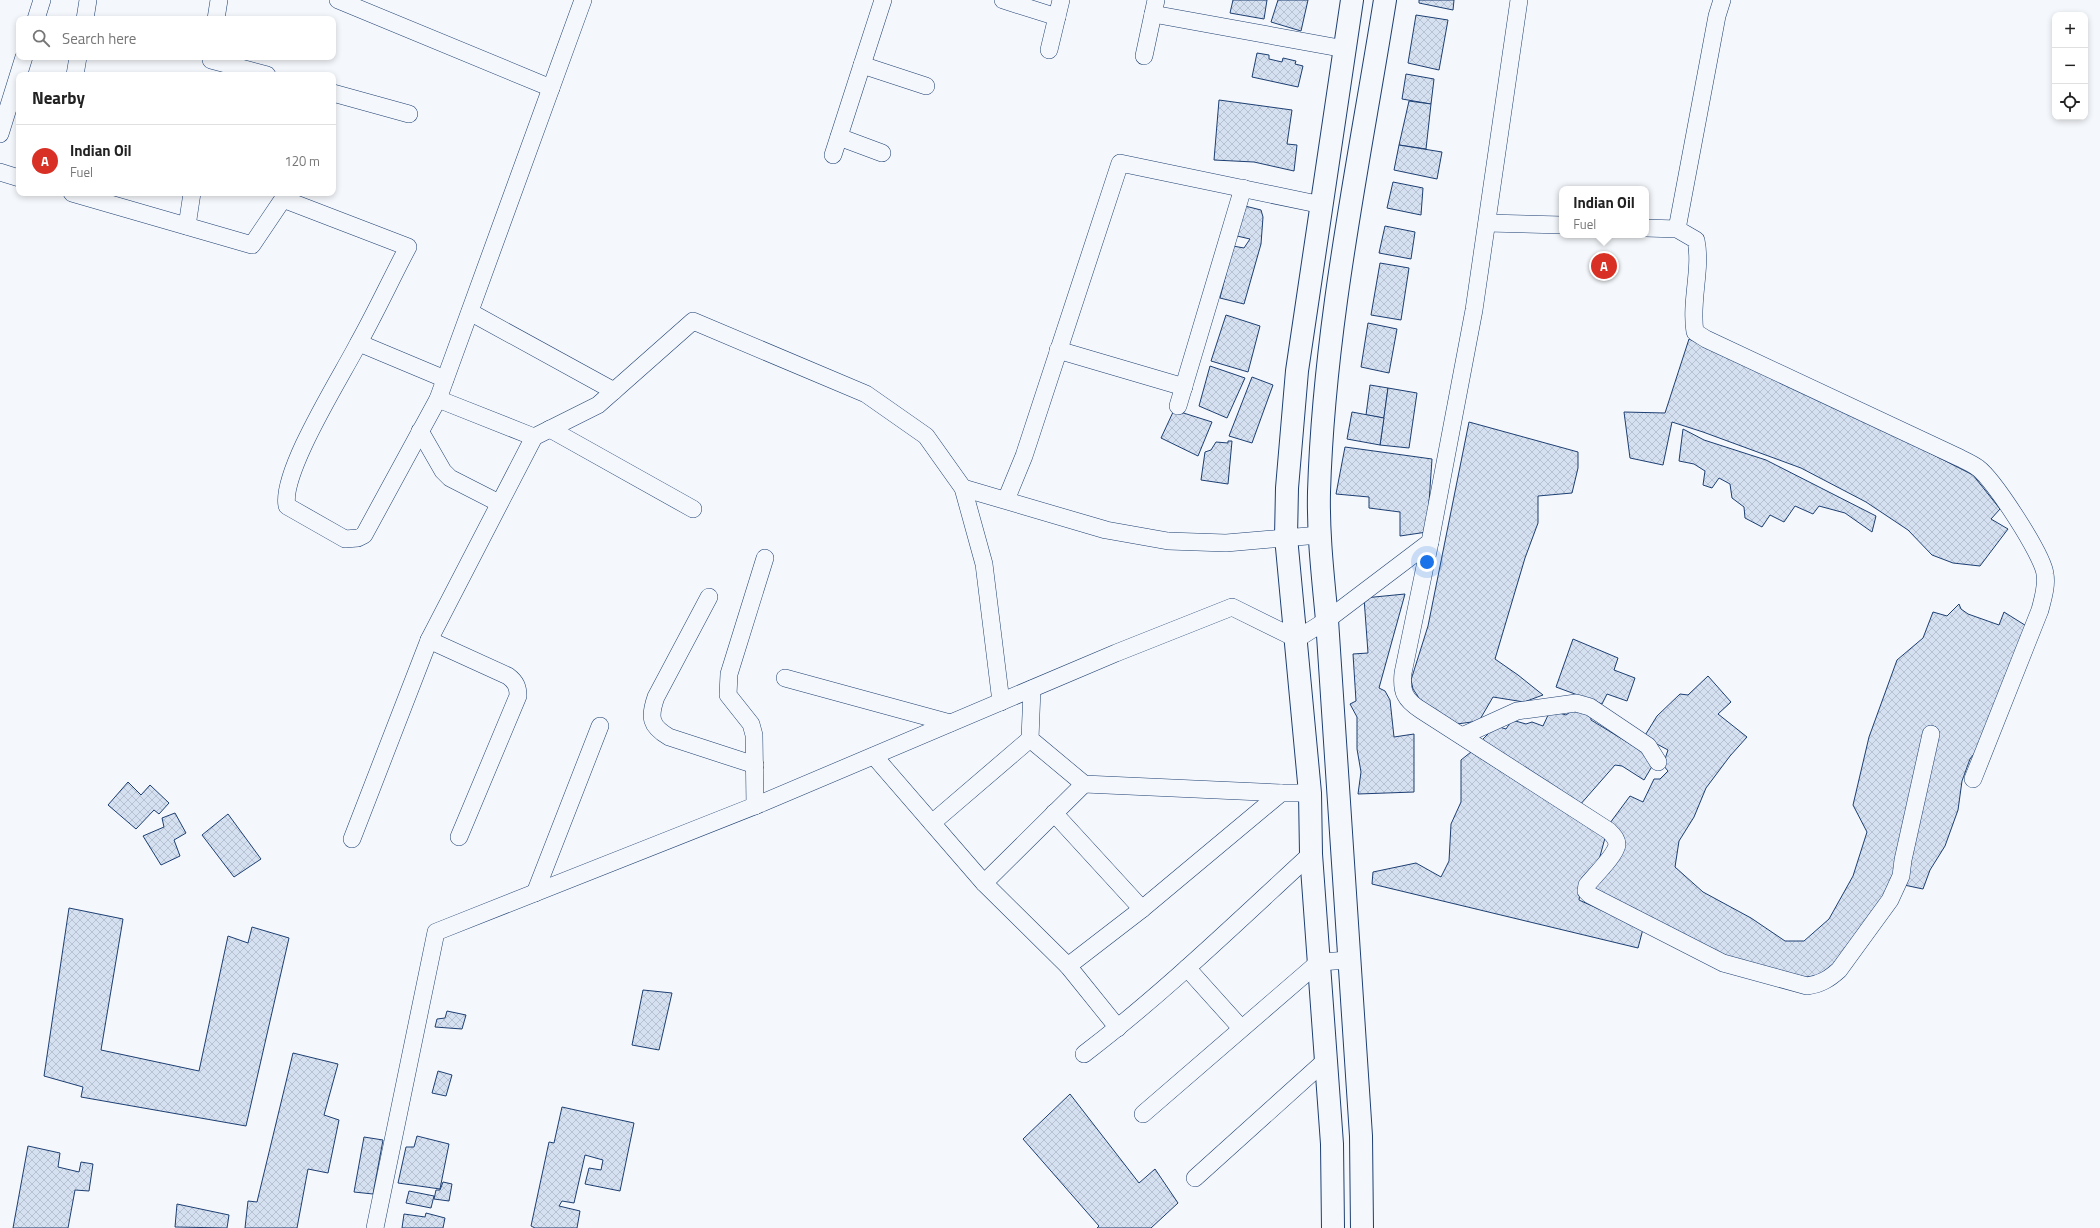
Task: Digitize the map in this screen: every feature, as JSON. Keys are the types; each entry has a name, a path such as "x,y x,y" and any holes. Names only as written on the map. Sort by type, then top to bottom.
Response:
{"highway":[{"path":"1333,1228 1332,1144 1311,854 1310,793 1297,639 1286,537 1287,488 1297,371 1352,0"},
{"path":"1362,1228 1361,1136 1327,620 1319,535 1319,492 1326,377 1339,283 1386,0"}],"street":[{"path":"37,16 42,0"},
{"path":"85,16 88,0"},
{"path":"216,16 219,0"},
{"path":"338,0 551,88"},
{"path":"83,196 252,245 283,199 408,247 359,343 310,431 287,488 287,506 345,539 358,538 364,535 438,399 583,0"},
{"path":"833,155 882,0"},
{"path":"1003,0 1057,17"},
{"path":"1049,50 1061,0"},
{"path":"1519,0 1474,310 1430,542 1403,673 1402,687 1405,697 1412,704 1609,831 1616,839 1617,846 1587,884 1586,891 1590,895 1723,963 1807,986 1819,984 1830,978 1839,970 1890,900 1897,886 1901,876 1931,734"},
{"path":"1677,229 1717,16 1722,0"},
{"path":"1144,56 1155,7 1345,49"},
{"path":"19,72 23,60"},
{"path":"76,72 78,60"},
{"path":"210,64 251,72"},
{"path":"862,65 926,86"},
{"path":"0,134 16,83"},
{"path":"336,94 408,114"},
{"path":"839,137 882,152"},
{"path":"1006,500 1024,456 1120,163 1322,205"},
{"path":"0,172 16,177"},
{"path":"1178,406 1243,188"},
{"path":"188,226 192,196"},
{"path":"1487,223 1559,225"},
{"path":"1649,228 1677,229 1696,240 1698,252 1692,314 1695,332 1706,339 1960,458 1978,469 2000,492 2038,557 2045,572 2046,585 2040,610 1973,780"},
{"path":"470,312 614,391"},
{"path":"352,839 429,640 534,437 598,405 692,320 866,394 926,436 963,488 984,564 1001,702"},
{"path":"359,343 445,379"},
{"path":"1058,350 1184,386"},
{"path":"438,399 534,437"},
{"path":"550,429 693,509"},
{"path":"420,431 443,471 450,478 499,503"},
{"path":"963,488 1106,530 1168,541 1226,543 1319,535"},
{"path":"374,1228 436,932 755,806 950,723 1232,607 1297,639 1327,620 1430,542"},
{"path":"755,806 754,735 751,724 728,695 727,687 729,674 765,558"},
{"path":"709,597 656,697 652,710 652,721 659,731 669,737 755,765"},
{"path":"429,640 508,676 515,681 518,690 518,696 460,837"},
{"path":"785,678 950,723"},
{"path":"932,823 1030,739 1032,689"},
{"path":"1462,736 1517,711 1576,703 1590,707 1648,746 1658,762"},
{"path":"535,893 600,726"},
{"path":"1030,739 1084,784 1310,793"},
{"path":"874,756 984,883 1068,966 1118,1028"},
{"path":"984,883 1084,784"},
{"path":"1068,966 1142,910 1281,793"},
{"path":"1054,813 1142,910"},
{"path":"1084,1054 1118,1028 1187,968 1311,854"},
{"path":"1143,1114 1241,1028 1320,962 1350,960"},
{"path":"1187,968 1241,1028"},
{"path":"1195,1178 1326,1060"}],"building":[{"path":"1233,0 1267,0 1264,19 1230,13"},
{"path":"1278,0 1308,0 1301,31 1271,22"},
{"path":"1419,0 1454,0 1453,10 1419,3"},
{"path":"1416,15 1448,20 1439,70 1408,63"},
{"path":"1257,53 1269,55 1269,59 1282,62 1283,58 1296,61 1295,64 1303,66 1298,87 1252,77"},
{"path":"1406,74 1434,79 1431,104 1402,99"},
{"path":"1219,100 1292,110 1287,144 1297,145 1294,171 1254,162 1214,160"},
{"path":"1409,101 1431,104 1426,149 1399,145"},
{"path":"1399,145 1442,152 1437,179 1394,170"},
{"path":"1393,182 1423,188 1421,215 1387,208"},
{"path":"1245,206 1261,210 1263,217 1261,244 1244,304 1220,298 1233,246 1244,248 1250,239 1237,236"},
{"path":"1385,226 1415,232 1411,259 1379,253"},
{"path":"1380,263 1409,268 1401,320 1371,315"},
{"path":"1226,315 1260,326 1248,372 1211,361"},
{"path":"1368,323 1397,329 1389,373 1361,367"},
{"path":"1689,339 1914,445 1973,475 2000,509 1991,519 2008,529 1980,566 1953,563 1932,555 1908,530 1866,502 1801,468 1703,432 1672,422 1663,465 1630,458 1624,412 1665,413"},
{"path":"1210,366 1245,378 1227,418 1199,406"},
{"path":"1252,377 1273,385 1252,443 1229,436"},
{"path":"1370,385 1388,388 1384,418 1366,415"},
{"path":"1388,388 1417,393 1409,448 1380,445"},
{"path":"1174,410 1212,422 1198,456 1161,438"},
{"path":"1352,412 1384,418 1380,445 1347,439"},
{"path":"1469,422 1578,452 1578,468 1572,493 1538,496 1538,523 1525,558 1495,659 1543,695 1524,702 1493,697 1479,721 1457,724 1434,712 1419,698 1413,689 1411,680 1428,626"},
{"path":"1683,429 1704,440 1766,460 1876,516 1872,532 1845,513 1819,506 1813,514 1795,506 1784,522 1770,515 1762,527 1745,518 1744,507 1732,498 1730,484 1719,478 1712,488 1703,485 1705,471 1694,464 1679,461"},
{"path":"1228,441 1232,441 1228,484 1201,480 1205,452 1211,450 1216,442 1228,443"},
{"path":"1345,447 1432,459 1427,532 1400,536 1400,512 1369,508 1369,497 1336,494"},
{"path":"1405,594 1379,688 1385,691 1390,700 1394,737 1414,734 1414,792 1358,794 1361,772 1357,749 1357,717 1350,704 1356,701 1353,654 1368,653 1364,598"},
{"path":"1959,604 1961,609 1968,614 1999,625 2004,612 2028,627 1981,745 1970,759 1962,781 1958,810 1945,846 1930,870 1923,889 1904,885 1936,727 1929,726 1898,866 1886,897 1827,974 1802,978 1721,955 1596,890 1594,887 1615,828 1610,823 1630,796 1643,802 1654,779 1660,779 1668,771 1663,765 1668,750 1644,737 1657,716 1680,694 1688,695 1708,676 1731,702 1718,714 1747,737 1730,756 1706,788 1694,817 1679,841 1675,867 1703,892 1751,918 1785,941 1804,941 1829,919 1853,876 1867,832 1853,805 1869,737 1897,660 1923,638 1933,612 1947,616"},
{"path":"1573,639 1618,658 1614,670 1635,678 1627,701 1607,694 1602,704 1556,687"},
{"path":"1573,710 1586,714 1591,717 1591,720 1650,756 1654,763 1644,780 1622,766 1615,765 1579,806 1481,741 1496,726 1506,729 1512,720 1526,724 1532,722 1543,726 1549,713 1556,712 1566,715"},
{"path":"1471,752 1605,838 1599,860 1581,885 1579,900 1643,929 1638,948 1372,884 1373,872 1416,863 1441,877 1449,861 1451,824 1461,802 1461,760"},
{"path":"128,782 141,795 150,785 169,803 159,814 154,810 136,829 108,805"},
{"path":"175,813 186,833 174,840 180,856 161,865 143,836 164,827 162,818"},
{"path":"228,814 261,859 234,877 202,835"},
{"path":"69,908 123,919 101,1050 199,1071 228,936 248,943 252,927 289,938 246,1126 81,1097 83,1087 44,1076"},
{"path":"643,990 672,993 659,1050 632,1045"},
{"path":"447,1011 466,1015 462,1029 435,1027 437,1019 445,1018"},
{"path":"293,1053 338,1064 324,1115 339,1120 328,1173 308,1169 297,1228 245,1228 248,1201 257,1202"},
{"path":"438,1071 452,1075 446,1096 432,1093"},
{"path":"1070,1094 1139,1183 1155,1169 1178,1203 1151,1228 1097,1228 1099,1226 1023,1139"},
{"path":"562,1107 634,1123 620,1191 585,1184 589,1168 601,1170 603,1160 585,1155 574,1203 562,1201 559,1206 580,1211 577,1228 535,1228 531,1226 549,1142 554,1143"},
{"path":"417,1136 449,1144 440,1189 398,1183 406,1147 414,1147"},
{"path":"364,1137 383,1140 373,1194 354,1192"},
{"path":"28,1146 60,1153 58,1167 79,1172 81,1162 93,1164 89,1191 75,1190 68,1228 13,1228"},
{"path":"443,1182 452,1184 449,1201 434,1199 436,1190 440,1190"},
{"path":"409,1191 434,1196 431,1208 406,1203"},
{"path":"177,1204 229,1215 227,1228 175,1227"},
{"path":"426,1213 445,1218 443,1228 402,1228 404,1214 425,1217"}],"place":[{"name":"Indian Oil","path":"1604,266"}]}
